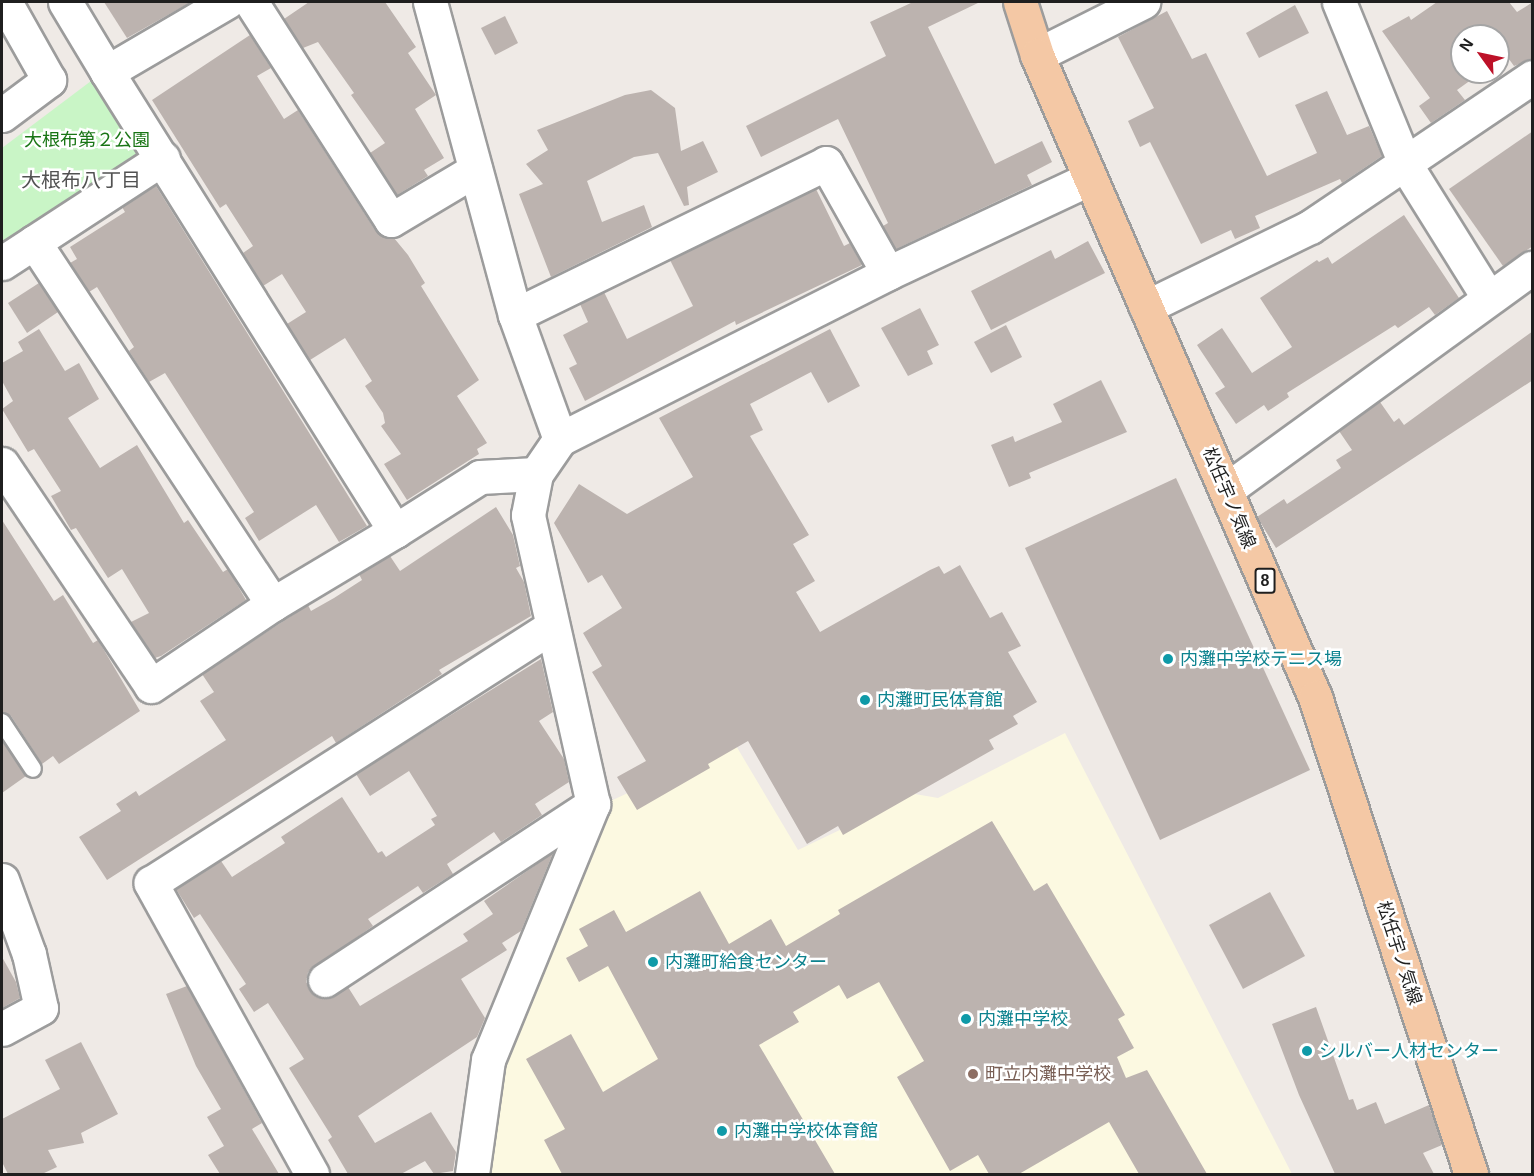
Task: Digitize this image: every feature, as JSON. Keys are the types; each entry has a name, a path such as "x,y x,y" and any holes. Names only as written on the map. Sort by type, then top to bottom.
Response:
{"main road":[{"name":"松任宇ノ気線","path":"1020,2 1037,55 1089,179 1315,697 1471,1174"}],"street":[{"path":"2,115 49,80 5,2"},
{"path":"65,2 395,531"},
{"path":"107,72 227,2"},
{"path":"251,2 391,220 475,170"},
{"path":"430,2 515,315 560,439"},
{"path":"1037,55 1143,2"},
{"path":"1339,2 1405,164 1488,297"},
{"path":"1146,307 1310,227 1533,77"},
{"path":"2,264 163,158"},
{"path":"515,315 826,163 888,273"},
{"path":"472,1174 488,1060 592,804 528,515 536,474 560,439 888,273 1089,179"},
{"path":"34,243 273,604"},
{"path":"1226,490 1488,297 1533,268"},
{"path":"2,464 151,686 273,604 480,477 536,474"},
{"path":"312,1174 151,883 551,627"},
{"path":"325,980 592,804"},
{"path":"2,880 29,954 41,1008 2,1029"}],"lane":[{"path":"2,722 33,770"}],"shaded area":[{"path":"1065,733 1292,1174 485,1174 491,1057 593,809 735,744 798,850 915,794 938,798"}],"green space":[{"name":"大根布第２公園","path":"99,75 148,155 2,246 2,148"}],"building":[{"path":"104,2 191,2 127,38"},
{"path":"309,2 385,2 416,47 408,53 436,95 415,109 444,158 424,170 428,176 397,195 370,153 385,143 351,95 354,93 318,42 303,48 284,19"},
{"path":"913,2 980,2 928,27 995,164 1042,141 1052,162 1027,175 1032,185 896,249 883,226 888,223 838,119 761,157 746,126 886,56 870,22"},
{"path":"1437,2 1509,2 1517,12 1533,2 1533,59 1514,66 1510,60 1510,24 1450,24 1450,84 1465,84 1457,90 1465,100 1431,123 1419,106 1430,98 1382,31 1409,16 1411,20"},
{"path":"1295,5 1309,33 1259,58 1246,33"},
{"path":"1167,11 1192,59 1206,53 1267,176 1317,153 1295,105 1327,91 1347,135 1369,126 1382,156 1342,183 1340,179 1255,216 1260,228 1235,239 1231,230 1201,244 1150,142 1140,147 1128,121 1154,108 1118,37"},
{"path":"505,16 518,43 495,55 481,28"},
{"path":"250,35 271,68 257,76 284,119 298,110 375,230 383,237 394,238 408,255 425,283 421,286 479,380 457,396 487,443 477,449 479,454 407,500 384,464 401,454 381,426 385,423 383,413 365,386 372,381 345,338 310,360 287,324 306,312 282,274 263,286 243,253 253,246 226,204 220,208 152,100"},
{"path":"651,90 675,108 681,151 703,141 718,172 687,187 689,205 684,206 658,153 634,157 587,181 602,222 644,205 652,227 551,277 519,194 543,184 526,164 548,150 537,130 625,95"},
{"path":"1533,131 1533,246 1503,266 1449,189"},
{"path":"156,186 367,526 339,542 316,505 259,541 245,518 254,512 165,373 149,382 129,351 134,347 97,287 89,292 70,263 77,259 70,247 125,212 122,207"},
{"path":"816,189 844,246 850,243 862,265 736,325 735,321 585,401 569,368 577,364 563,335 588,322 580,304 604,292 627,339 693,306 670,260"},
{"path":"1404,215 1459,298 1435,315 1429,307 1398,328 1395,325 1287,393 1289,397 1268,411 1264,405 1236,424 1215,393 1225,387 1197,345 1222,328 1252,373 1292,347 1260,298 1317,260 1319,262 1328,257 1332,264"},
{"path":"1088,241 1105,273 991,330 971,291 1051,250 1055,259"},
{"path":"39,283 58,312 27,333 8,303"},
{"path":"920,308 939,345 927,351 933,364 908,376 881,328"},
{"path":"1006,325 1022,357 991,373 974,342"},
{"path":"39,329 65,371 79,363 99,399 68,418 100,468 137,445 184,523 188,520 223,572 228,569 246,600 161,656 155,658 131,622 149,613 122,569 108,578 76,528 71,530 51,496 61,491 34,449 28,452 2,409 13,401 2,381 2,363 23,351 18,342"},
{"path":"830,329 860,386 828,403 811,372 750,404 763,430 750,436 809,535 793,544 815,581 796,592 820,632 930,570 939,566 944,574 960,565 990,618 1002,612 1021,646 1008,652 1037,702 1013,716 1018,724 989,740 994,749 843,835 838,826 807,844 748,741 708,764 710,768 637,810 617,777 646,761 592,672 602,666 583,633 622,608 602,575 588,583 554,523 579,484 627,514 693,477 659,418"},
{"path":"1533,331 1533,380 1276,548 1257,517 1284,499 1287,504 1341,468 1336,460 1352,450 1339,431 1380,402 1394,422 1399,418 1404,425"},
{"path":"1101,380 1127,432 1029,473 1031,478 1009,487 991,445 1013,436 1015,442 1062,422 1053,404"},
{"name":"内灘中学校テニス場","path":"1176,478 1310,770 1160,840 1025,548"},
{"path":"496,507 513,535 520,566 516,568 524,582 531,616 439,670 442,674 336,743 332,736 107,880 79,837 121,811 116,804 136,791 139,796 226,740 200,701 214,692 202,674 308,605 311,611 334,598 362,580 359,574 390,556 400,571"},
{"path":"2,520 54,601 63,595 93,643 98,640 140,711 59,764 53,756 42,764 11,716 2,712"},
{"path":"541,659 553,712 539,721 564,759 569,782 535,804 542,815 501,842 494,832 447,864 453,874 423,893 418,886 368,919 373,926 308,972 306,982 316,996 327,999 348,987 360,1006 468,941 463,934 493,914 484,901 553,853 521,931 502,943 507,950 461,979 485,1018 477,1037 358,1116 375,1143 431,1112 456,1152 453,1171 434,1174 425,1161 401,1174 348,1174 328,1140 332,1137 289,1068 304,1059 268,1003 254,1012 239,989 246,984 200,914 194,918 176,889 221,861 232,877 285,843 281,837 342,797 378,853 382,851 386,857 435,825 431,819 437,816 409,771 370,796 356,774"},
{"path":"2,740 26,776 2,793"},
{"path":"992,821 1034,891 1047,883 1125,1015 1118,1019 1134,1048 1117,1057 1126,1078 1147,1070 1207,1174 1139,1174 1109,1122 1019,1174 989,1174 978,1155 950,1171 897,1077 924,1061 879,982 847,999 839,985 793,1012 799,1022 759,1045 835,1174 562,1174 544,1140 565,1129 526,1059 571,1034 603,1092 658,1059 608,966 579,982 566,958 588,946 579,929 614,910 626,932 700,891 729,944 771,919 786,946 840,914 838,910"},
{"path":"1270,892 1305,956 1243,989 1209,925"},
{"path":"2,957 16,982 20,998 2,1008"},
{"path":"187,986 262,1123 252,1129 279,1174 220,1174 208,1155 224,1146 207,1117 221,1109 196,1066 166,994"},
{"path":"1316,1007 1349,1100 1353,1099 1357,1110 1376,1102 1385,1124 1429,1105 1442,1145 1423,1153 1434,1174 1335,1174 1299,1095 1272,1024"},
{"path":"81,1042 118,1114 81,1133 84,1143 48,1150 57,1167 42,1174 8,1174 2,1162 2,1119 60,1089 45,1060"}],"place":[{"name":"内灘中学校テニス場","path":"1168,659"},
{"name":"内灘町民体育館","path":"865,700"},
{"name":"内灘町給食センター","path":"653,962"},
{"name":"内灘中学校","path":"966,1019"},
{"name":"シルバー人材センター","path":"1307,1051"},
{"name":"町立内灘中学校","path":"973,1074"},
{"name":"内灘中学校体育館","path":"722,1131"}],"district":[{"name":"大根布八丁目","path":"81,180"}]}
